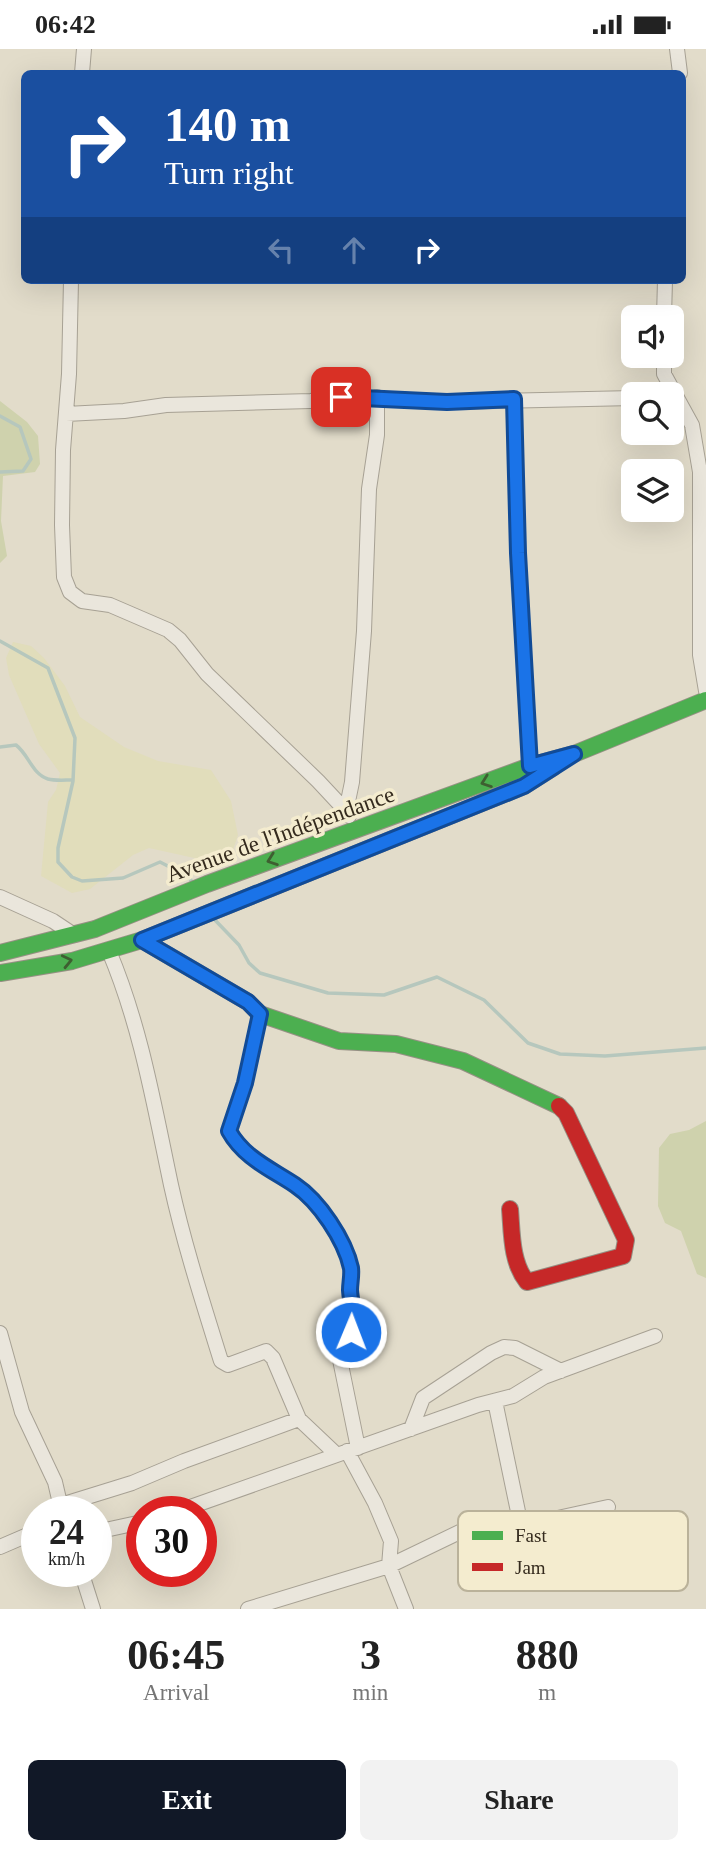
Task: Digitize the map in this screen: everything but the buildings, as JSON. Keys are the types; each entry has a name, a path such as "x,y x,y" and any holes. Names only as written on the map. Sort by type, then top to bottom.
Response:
{"main road":[{"name":"Avenue de l'Indépendance","path":"0,953 74,935 123,919 206,884 356,829 530,766 574,754 706,700"},
{"name":"Avenue de l'Indépendance","path":"0,973 109,951 142,940 524,786 574,754"},
{"path":"142,940 248,1002 260,1014 340,1041 396,1044 452,1057 557,1104 566,1113 618,1220 626,1240 625,1253 623,1256 527,1282 521,1277 518,1267 510,1209"}],"street":[{"path":"82,70 84,49"},
{"path":"677,49 680,70"},
{"path":"72,284 62,525 64,577 70,592 82,601 110,605 168,630 180,640 207,674 318,781 346,811 356,829"},
{"path":"664,305 665,284"},
{"path":"66,414 124,411 166,405 377,397 447,402 621,398"},
{"path":"346,811 352,782 362,656 369,489 377,435 377,397"},
{"path":"514,399 518,553 530,766"},
{"path":"684,413 692,425 700,472 700,655 706,691"},
{"path":"0,897 53,921 74,935"},
{"path":"109,951 127,994 155,1098 178,1216 221,1361 228,1365 266,1351 273,1358 299,1419 347,1451"},
{"path":"260,1014 245,1083 229,1131 246,1153 274,1174 296,1186 318,1206 331,1224 351,1268 350,1289 355,1319 351,1332 341,1340 338,1350 347,1451 375,1503 391,1541 389,1566 406,1609"},
{"path":"0,1333 5,1368 59,1496"},
{"path":"217,1497 478,1405 513,1396 544,1377 655,1336"},
{"path":"411,1429 423,1398 504,1347 515,1348 561,1371"},
{"path":"495,1401 518,1511"},
{"path":"97,1496 299,1419"},
{"path":"590,1511 608,1507"},
{"path":"255,1608 389,1566 458,1533"},
{"path":"0,1547 21,1538"},
{"path":"86,1587 93,1609"}],"shaded area":[{"path":"13,642 31,646 44,658 65,686 80,717 124,747 158,761 211,770 231,801 238,835 232,853 217,863 149,848 133,855 90,889 72,893 41,876 48,802 56,790 60,773 39,744 9,675 6,658"}],"green space":[{"path":"0,401 27,422 38,436 40,464 35,472 3,476 1,521 7,556 0,563"},
{"path":"706,1121 706,1278 697,1274 681,1231 665,1223 658,1206 659,1148 670,1134 689,1130"}],"waterway":[{"path":"0,416 20,427 31,459 23,471 0,472"},
{"path":"0,641 48,668 75,738 73,781 58,848 58,862 72,877 82,881 123,878 160,862 189,877 192,882"},
{"path":"0,747 16,745 43,777 72,780"},
{"path":"214,919 239,945 249,963 260,973 328,993 384,995 437,977 484,1000 528,1043 560,1054 605,1056 706,1048"}],"traffic: fast":[{"path":"0,953 95,929 207,884 530,766 574,754 706,700"},
{"path":"0,973 72,961 142,940 524,786 554,767"},
{"path":"142,940 248,1002 260,1014 339,1041 396,1044 463,1061 559,1106"}],"traffic: jam":[{"path":"510,1209 515,1256 527,1282 623,1256 626,1240 566,1113 559,1106"}],"route":[{"path":"341,397 447,402 514,399 518,553 530,766 574,754 524,786 142,940 248,1002 260,1014 245,1083 229,1131 246,1153 274,1174 296,1186 318,1206 331,1224 351,1268 350,1289 355,1319 351,1332"}]}
